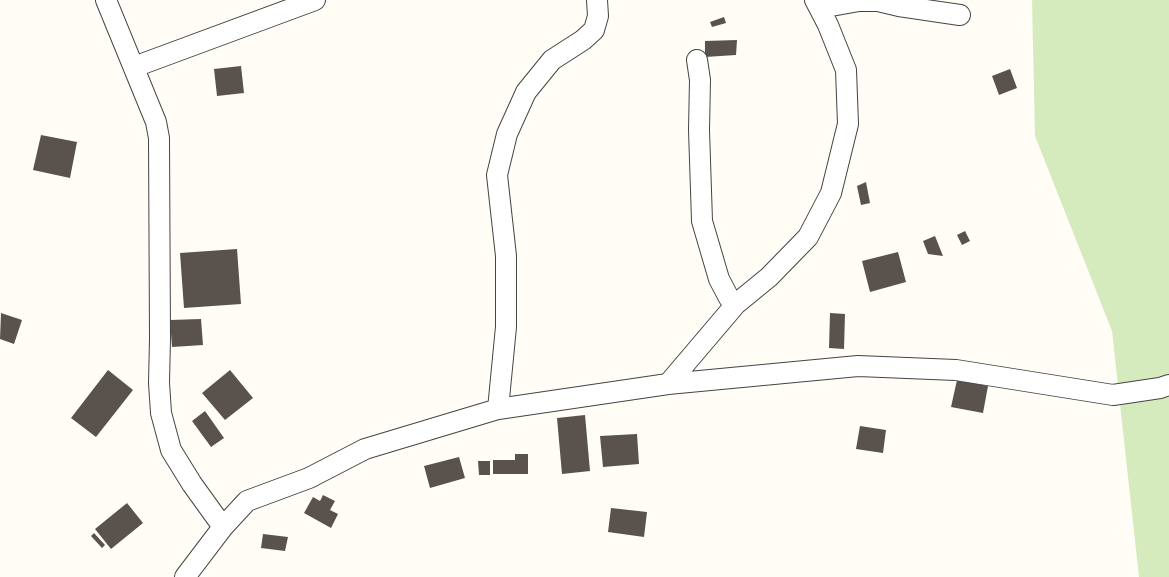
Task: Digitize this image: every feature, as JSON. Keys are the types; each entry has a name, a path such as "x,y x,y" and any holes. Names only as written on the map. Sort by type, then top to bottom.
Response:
{"street":[{"path":"106,0 156,122 159,138 160,339 158,383 161,413 172,450 192,484 223,527"},
{"path":"134,67 315,0"},
{"path":"498,409 506,327 506,256 497,175 507,134 526,92 552,60 583,40 594,30 598,16 597,0"},
{"path":"668,384 736,304 769,277 808,237 831,193 848,124 846,70 818,4 878,1 960,15"},
{"path":"697,60 700,80 699,130 702,221 719,279 729,298 736,304"},
{"path":"185,577 223,527 247,502 309,478 365,449 498,409 668,384 858,366 956,370 1113,395 1169,385"}],"green space":[{"path":"1032,0 1169,0 1169,577 1139,577 1112,331 1035,136"}],"building":[{"path":"724,17 726,23 712,27 710,22"},
{"path":"737,40 736,55 705,57 705,41"},
{"path":"241,66 244,93 217,96 214,69"},
{"path":"1010,69 1017,88 999,95 992,76"},
{"path":"41,135 77,142 70,178 33,170"},
{"path":"866,182 870,203 861,205 857,186"},
{"path":"965,231 970,241 962,245 957,235"},
{"path":"935,236 943,256 928,254 923,241"},
{"path":"237,249 241,304 184,308 180,253"},
{"path":"898,252 906,282 870,292 862,261"},
{"path":"1,313 22,320 14,344 0,339"},
{"path":"830,313 845,314 844,349 829,348"},
{"path":"201,319 203,345 172,347 170,320"},
{"path":"108,370 133,390 96,437 71,418"},
{"path":"230,370 253,398 225,420 202,393"},
{"path":"957,380 988,386 983,413 951,407"},
{"path":"205,411 224,438 211,447 192,421"},
{"path":"585,415 590,471 562,474 557,418"},
{"path":"860,426 886,430 883,453 856,449"},
{"path":"637,434 639,464 603,467 600,436"},
{"path":"515,454 528,454 528,474 493,474 493,460 515,460"},
{"path":"459,457 465,478 430,488 424,466"},
{"path":"478,461 490,461 490,475 479,475"},
{"path":"323,495 335,501 330,510 338,514 331,528 304,513 313,497 320,501"},
{"path":"127,503 143,523 111,549 95,529"},
{"path":"611,508 647,512 644,537 608,532"},
{"path":"94,533 105,545 102,548 91,536"},
{"path":"263,534 288,537 285,551 261,548"}]}
